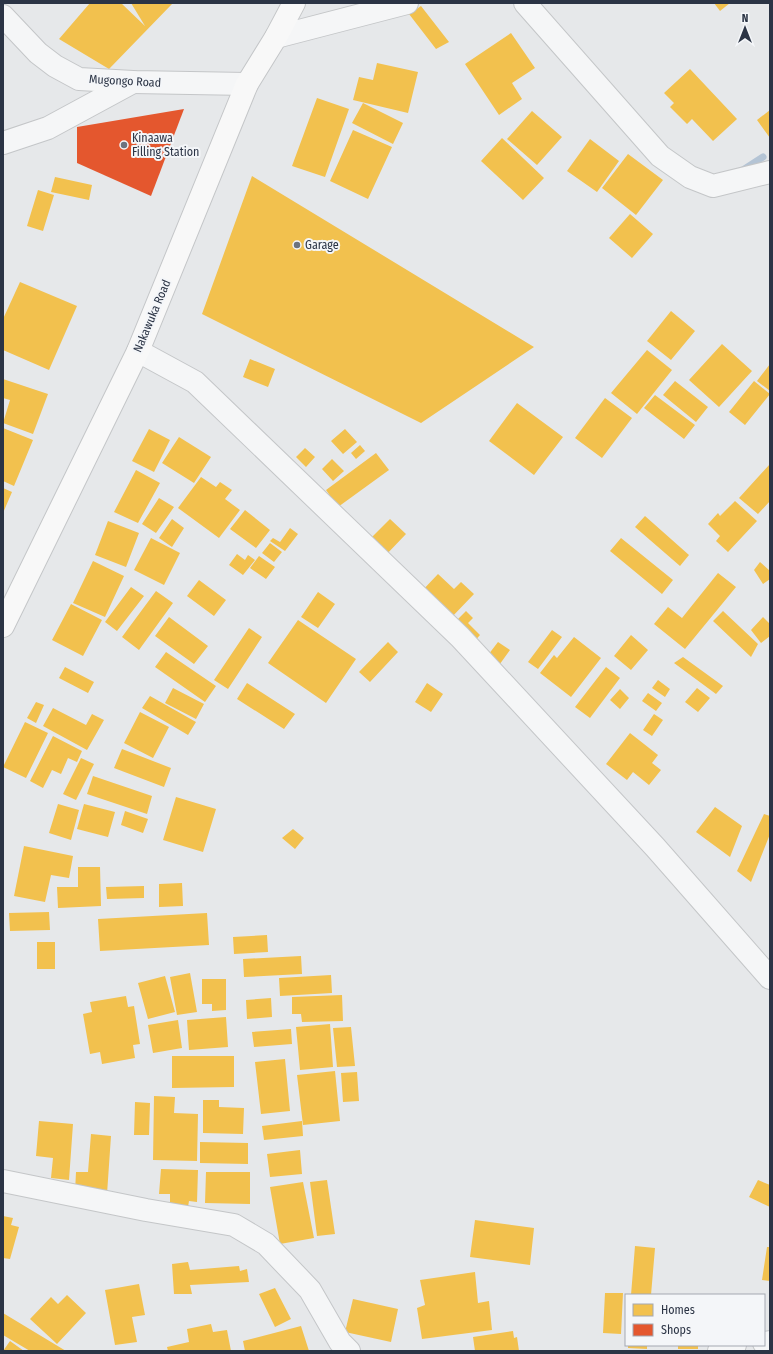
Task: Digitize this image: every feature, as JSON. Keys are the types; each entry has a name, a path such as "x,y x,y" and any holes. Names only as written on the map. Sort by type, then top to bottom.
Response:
{"main road":[{"name":"Nakawuka Road","path":"6,612 138,351 247,84 276,38 294,3"}],"street":[{"path":"276,38 407,3"},
{"path":"525,3 660,156 690,177 713,186 770,172"},
{"name":"Mugongo Road","path":"3,16 38,53 55,66 79,78 133,82 247,84"},
{"path":"3,142 48,128 133,82"},
{"path":"138,351 195,382 460,637 655,847 770,978"},
{"path":"3,1180 146,1210 234,1225 266,1244 310,1290 340,1342 349,1351"},
{"path":"719,1351 732,1346"}],"building: Homes":[{"path":"90,3 121,3 145,26 131,3 173,3 109,69 59,39"},
{"path":"714,3 730,3 720,11"},
{"path":"421,6 449,42 436,49 409,14"},
{"path":"511,33 535,68 512,83 522,99 499,115 465,64"},
{"path":"377,63 418,72 408,113 353,100 359,77 373,80"},
{"path":"690,69 737,119 713,141 692,119 687,124 670,107 674,103 664,93"},
{"path":"317,98 349,109 325,177 292,166"},
{"path":"363,103 403,123 393,144 352,123"},
{"path":"770,110 770,138 757,120"},
{"path":"532,111 562,137 537,165 507,139"},
{"path":"353,130 392,147 368,199 330,181"},
{"path":"502,138 544,178 523,200 481,161"},
{"path":"590,139 619,161 597,192 567,171"},
{"path":"628,154 663,180 636,215 602,188"},
{"name":"Garage","path":"252,176 534,347 421,423 202,314"},
{"path":"55,177 92,185 89,200 51,192"},
{"path":"38,190 54,195 43,231 27,226"},
{"path":"630,214 653,234 632,258 609,238"},
{"path":"20,282 77,306 49,370 3,350 3,319"},
{"path":"671,311 695,331 671,360 647,341"},
{"path":"722,344 752,371 719,407 689,380"},
{"path":"647,350 672,370 637,414 611,393"},
{"path":"250,359 275,369 268,387 243,377"},
{"path":"770,364 770,391 757,381"},
{"path":"3,379 48,394 33,434 3,423 10,400 3,398"},
{"path":"675,381 708,407 696,422 663,395"},
{"path":"754,381 770,394 745,425 729,412"},
{"path":"655,395 695,425 684,439 644,408"},
{"path":"605,398 632,418 602,458 575,438"},
{"path":"517,403 563,437 534,475 489,441"},
{"path":"3,428 33,440 14,486 3,481"},
{"path":"149,429 170,440 154,472 132,461"},
{"path":"345,429 357,442 343,454 331,441"},
{"path":"179,437 211,457 194,483 162,463"},
{"path":"360,445 365,451 356,459 351,453"},
{"path":"305,448 315,457 306,467 296,457"},
{"path":"376,453 389,470 338,507 326,490"},
{"path":"332,459 344,471 333,481 322,469"},
{"path":"770,464 770,501 758,514 739,498"},
{"path":"136,470 160,483 138,523 114,512"},
{"path":"201,477 216,487 220,482 232,490 225,499 240,510 219,538 178,508"},
{"path":"3,488 12,492 3,513"},
{"path":"159,498 174,507 156,533 142,524"},
{"path":"735,501 757,521 728,552 716,541 720,536 708,524 718,513 720,516"},
{"path":"245,510 270,530 256,548 230,529"},
{"path":"645,516 689,555 680,566 635,527"},
{"path":"172,519 184,528 172,547 159,538"},
{"path":"390,519 406,534 384,557 368,541"},
{"path":"108,521 139,533 126,567 95,555"},
{"path":"290,528 298,534 285,551 270,541 273,538 280,542"},
{"path":"151,538 180,553 164,585 134,570"},
{"path":"621,538 673,580 662,594 610,551"},
{"path":"270,543 282,552 274,562 262,553"},
{"path":"237,554 245,560 248,555 255,560 243,575 229,565"},
{"path":"259,556 275,567 266,579 250,568"},
{"path":"93,561 124,576 105,617 73,603"},
{"path":"760,562 770,571 770,579 763,584 754,570"},
{"path":"718,573 736,587 685,649 654,624 668,607 682,618"},
{"path":"438,574 454,589 461,582 474,594 449,620 420,593"},
{"path":"199,580 226,600 214,616 187,596"},
{"path":"131,587 144,596 117,631 105,622"},
{"path":"156,591 173,603 139,650 122,637"},
{"path":"318,592 335,604 318,628 301,617"},
{"path":"71,604 102,620 83,656 52,640"},
{"path":"466,611 473,618 468,623 480,635 473,643 453,624"},
{"path":"723,611 758,644 751,657 713,621"},
{"path":"169,617 208,646 194,664 155,636"},
{"path":"763,617 770,624 770,636 761,643 751,630"},
{"path":"298,620 356,659 326,703 268,663"},
{"path":"249,628 262,637 228,689 214,680"},
{"path":"552,630 562,637 538,669 528,662"},
{"path":"631,635 648,650 631,670 614,656"},
{"path":"574,637 601,658 571,697 540,673 554,655 557,658"},
{"path":"388,642 398,652 370,682 359,672"},
{"path":"498,642 510,650 497,668 485,659"},
{"path":"166,652 216,686 205,702 155,667"},
{"path":"683,657 723,686 716,694 674,663"},
{"path":"65,667 94,682 88,693 59,678"},
{"path":"606,667 620,678 590,718 575,707"},
{"path":"658,680 670,689 665,697 652,688"},
{"path":"247,683 295,714 284,729 237,699"},
{"path":"427,683 443,694 431,712 415,702"},
{"path":"173,688 204,704 196,719 165,703"},
{"path":"697,688 710,698 698,712 685,702"},
{"path":"620,689 629,698 620,709 610,700"},
{"path":"648,693 662,703 656,711 642,701"},
{"path":"150,696 196,722 188,735 142,708"},
{"path":"36,702 44,705 36,723 27,718"},
{"path":"53,708 86,725 92,714 104,720 87,750 43,726"},
{"path":"140,712 169,727 153,758 124,743"},
{"path":"654,714 663,720 652,736 643,730"},
{"path":"25,722 48,733 26,778 3,767"},
{"path":"630,733 658,755 652,763 661,770 649,785 633,772 627,780 606,764"},
{"path":"53,736 82,751 77,762 68,758 61,774 52,770 43,788 30,781"},
{"path":"122,749 171,768 164,787 114,768"},
{"path":"81,758 94,764 76,800 63,794"},
{"path":"93,776 152,796 147,814 87,794"},
{"path":"176,797 216,809 203,852 163,840"},
{"path":"58,804 79,810 71,840 49,833"},
{"path":"84,804 115,812 108,837 77,829"},
{"path":"715,807 742,826 730,857 696,832"},
{"path":"125,811 148,819 143,833 121,825"},
{"path":"764,814 770,816 770,834 751,882 737,871"},
{"path":"293,829 304,838 295,849 282,838"},
{"path":"24,846 73,856 69,878 51,875 45,902 14,896"},
{"path":"78,867 100,867 101,906 58,908 57,887 78,887"},
{"path":"182,883 183,906 159,907 159,884"},
{"path":"144,886 144,898 107,899 106,887"},
{"path":"49,912 50,930 10,931 9,913"},
{"path":"207,913 209,945 100,951 98,919"},
{"path":"267,935 268,952 234,954 233,937"},
{"path":"37,942 55,942 55,969 37,969"},
{"path":"301,956 302,974 244,977 243,959"},
{"path":"190,973 197,1012 177,1015 170,977"},
{"path":"331,975 332,993 280,996 279,978"},
{"path":"165,976 175,1012 148,1019 138,983"},
{"path":"202,979 226,979 226,1010 212,1011 212,1004 202,1004"},
{"path":"342,995 343,1021 302,1022 301,1014 292,1014 292,997"},
{"path":"126,996 128,1007 134,1006 140,1044 133,1045 135,1058 102,1064 100,1052 90,1054 83,1014 92,1012 90,1002"},
{"path":"271,998 272,1017 247,1019 246,1000"},
{"path":"226,1017 228,1047 189,1050 187,1020"},
{"path":"178,1020 182,1048 153,1053 148,1025"},
{"path":"330,1024 333,1067 300,1070 296,1027"},
{"path":"351,1027 355,1066 337,1067 333,1028"},
{"path":"291,1029 292,1044 254,1047 252,1032"},
{"path":"172,1056 234,1056 234,1087 172,1088"},
{"path":"285,1059 290,1111 261,1114 255,1062"},
{"path":"335,1071 340,1121 303,1125 297,1075"},
{"path":"357,1072 359,1101 343,1102 341,1073"},
{"path":"154,1096 175,1097 174,1113 198,1114 197,1161 153,1160"},
{"path":"203,1100 219,1100 219,1107 244,1108 243,1134 203,1133"},
{"path":"135,1102 150,1103 149,1135 134,1135"},
{"path":"39,1121 73,1124 69,1180 51,1178 53,1158 36,1156"},
{"path":"302,1121 303,1136 264,1140 262,1126"},
{"path":"91,1134 111,1136 107,1194 75,1192 76,1172 88,1172"},
{"path":"200,1142 248,1143 248,1164 200,1163"},
{"path":"300,1150 302,1174 270,1177 267,1154"},
{"path":"161,1169 198,1170 197,1202 189,1201 188,1207 170,1206 170,1194 159,1194"},
{"path":"206,1172 250,1172 250,1204 205,1203"},
{"path":"327,1180 335,1234 317,1236 310,1182"},
{"path":"758,1180 770,1185 770,1207 749,1197"},
{"path":"303,1182 314,1238 280,1244 270,1187"},
{"path":"3,1216 13,1218 11,1225 19,1227 10,1259 3,1258"},
{"path":"475,1220 534,1228 530,1265 470,1257"},
{"path":"635,1246 655,1248 651,1294 631,1294"},
{"path":"767,1247 770,1247 770,1281 762,1280"},
{"path":"188,1262 190,1270 239,1266 240,1271 247,1269 249,1282 190,1285 192,1294 174,1294 172,1264"},
{"path":"475,1272 478,1303 489,1301 492,1330 422,1339 417,1308 425,1305 420,1280"},
{"path":"139,1284 145,1315 132,1317 137,1342 115,1345 105,1290"},
{"path":"275,1288 291,1319 275,1327 259,1294"},
{"path":"605,1293 623,1293 621,1334 603,1333"},
{"path":"67,1295 86,1313 57,1344 30,1319 51,1297 58,1304"},
{"path":"353,1299 398,1309 391,1342 345,1332"},
{"path":"3,1313 66,1351 30,1351 3,1335"},
{"path":"211,1324 213,1332 227,1330 231,1351 168,1351 167,1347 189,1342 187,1329"},
{"path":"301,1326 309,1351 245,1351 243,1341"},
{"path":"513,1331 514,1338 517,1337 519,1351 475,1351 473,1337"},
{"path":"10,1341 24,1351 3,1351"},
{"path":"628,1346 647,1346 647,1349 628,1348"},
{"path":"678,1346 698,1346 698,1349 678,1349"}],"building: Shops":[{"name":"Kinaawa Filling Station","path":"184,109 151,196 77,163 77,127"}],"waterway":[{"path":"743,170 763,157"}],"place":[{"name":"Kinaawa Filling Station","path":"124,145"},
{"name":"Garage","path":"297,245"}]}
